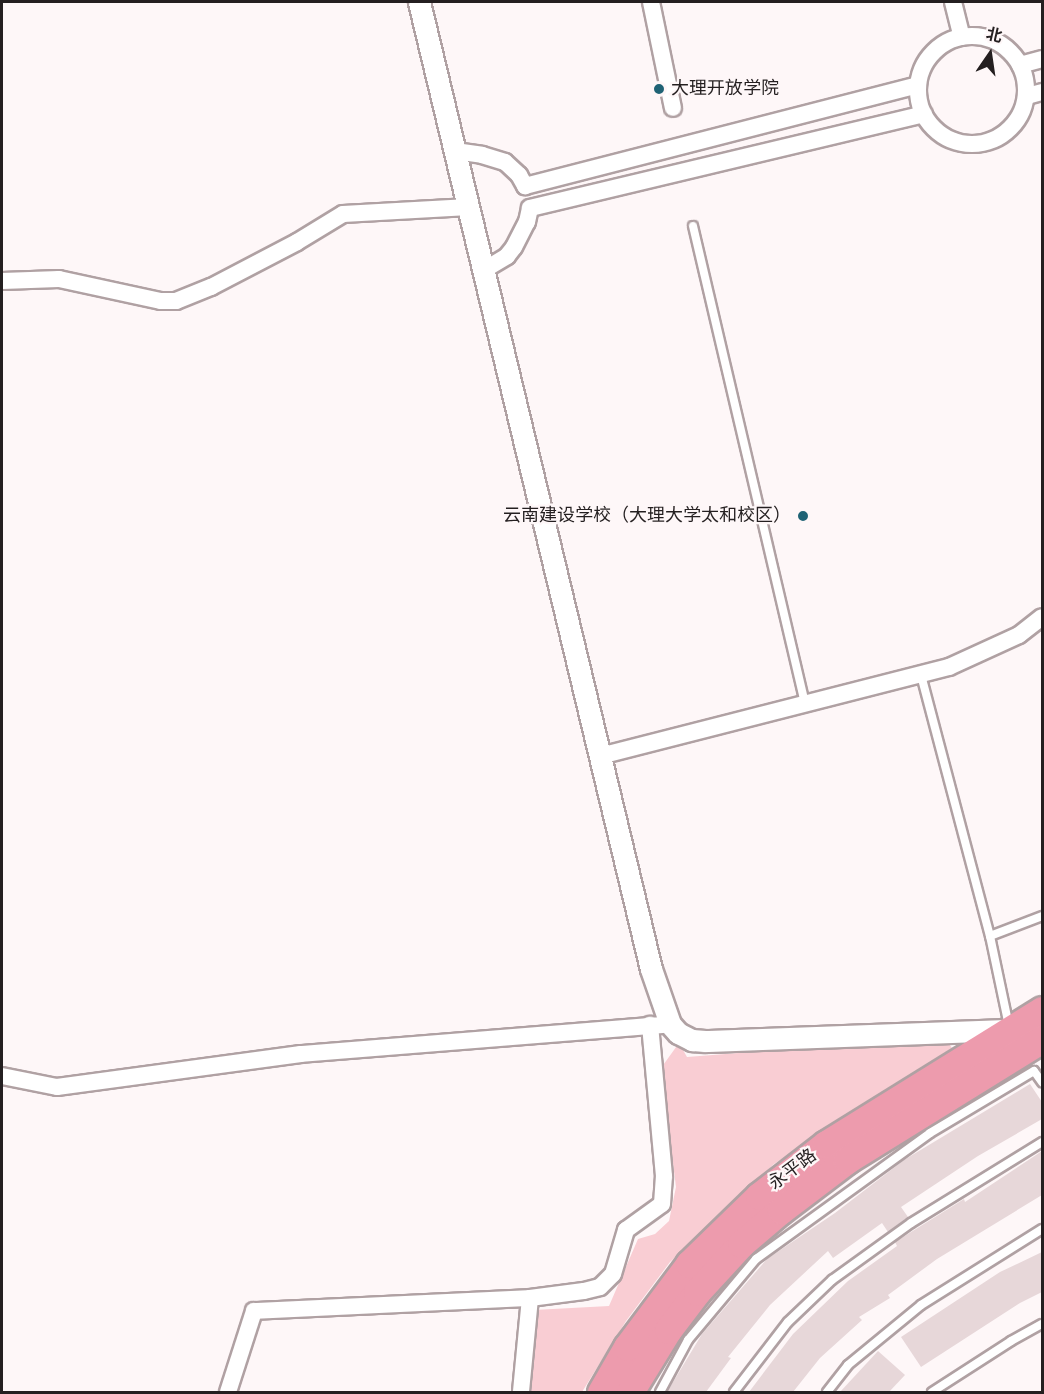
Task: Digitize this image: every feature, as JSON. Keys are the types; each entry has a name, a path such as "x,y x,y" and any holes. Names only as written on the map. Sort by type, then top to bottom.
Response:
{"main road":[{"name":"永平路","path":"601,1392 627,1347 688,1264 759,1196 826,1144 1042,1010"},
{"name":"永平路","path":"630,1392 668,1330 697,1292 741,1244 781,1210 848,1160 1042,1039"}],"street":[{"path":"228,1392 254,1311 530,1298 600,1287 613,1274 626,1230 662,1204 664,1176 660,1025 651,969 419,2"},
{"path":"651,2 673,108"},
{"path":"953,2 962,37"},
{"path":"978,36 998,42 1015,56 1020,65 1035,94 1008,132 990,142 969,145 949,140 931,126 920,107 917,85 924,64 938,47 962,37 978,36"},
{"path":"1020,65 1042,59"},
{"path":"455,151 482,154 505,162 519,175 525,186 917,85"},
{"path":"484,270 507,256 514,247 522,234 530,208 924,114"},
{"path":"2,281 59,279 161,301 177,301 212,287 344,214 469,207"},
{"path":"600,756 949,667 1019,635 1042,617"},
{"path":"2,1076 57,1087 301,1054 660,1025 692,1040 705,1041 1009,1030"},
{"path":"520,1392 530,1298"}],"lane":[{"path":"693,226 805,704"},
{"path":"921,675 990,936 1009,1030"},
{"path":"990,936 1042,916"},
{"path":"660,1392 688,1340 756,1259 930,1133 1034,1071 1042,1082"},
{"path":"734,1392 788,1322 832,1280 911,1223 1042,1142"},
{"path":"827,1392 848,1365 921,1305 1042,1229"},
{"path":"932,1392 1011,1341 1042,1324"}],"shaded area":[{"path":"944,1037 952,1048 774,1164 670,1262 626,1321 582,1392 520,1392 534,1310 609,1306 638,1239 655,1234 669,1221 676,1187 661,1068 679,1043 687,1057"}],"building":[{"path":"1030,1084 1042,1102 1042,1119 978,1156 901,1207 908,1217 888,1232 882,1223 833,1258 828,1251 770,1305 728,1357 731,1358 706,1392 667,1392 702,1334 767,1259 835,1213 904,1160"},
{"path":"1042,1151 1042,1195 937,1259 888,1295 890,1298 859,1317 862,1320 820,1358 793,1392 749,1392 793,1334 848,1281 897,1246 895,1242 964,1199 965,1202"},
{"path":"1042,1252 1042,1292 1020,1303 921,1367 901,1337 1000,1272"},
{"path":"878,1351 905,1375 889,1392 840,1392"}],"place":[{"name":"大理开放学院","path":"659,89"},
{"name":"云南建设学校（大理大学太和校区）","path":"803,516"}]}
